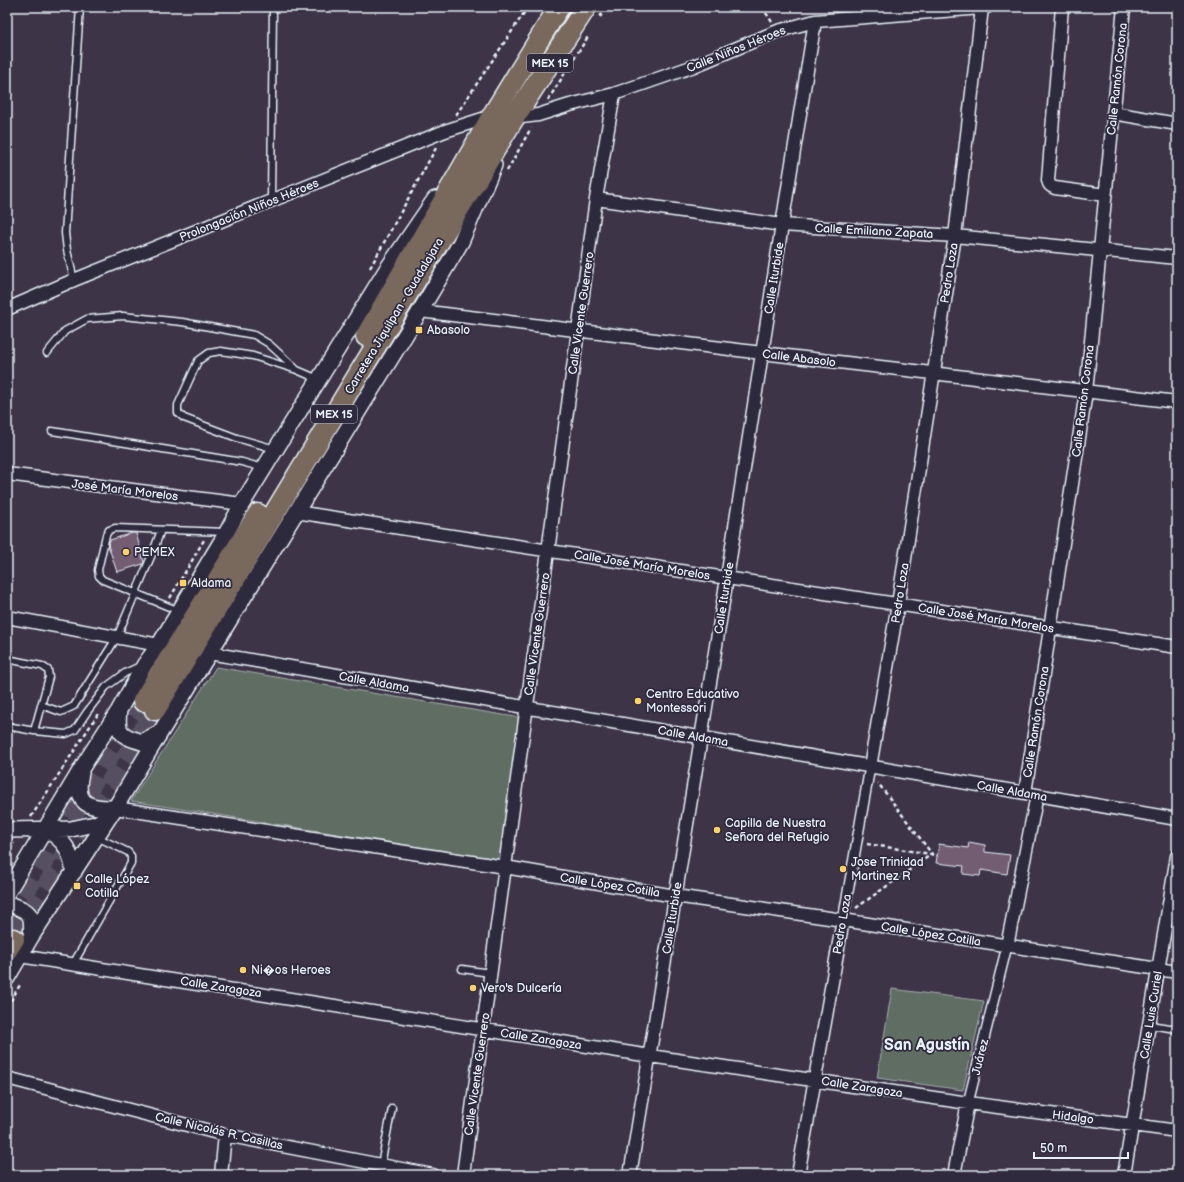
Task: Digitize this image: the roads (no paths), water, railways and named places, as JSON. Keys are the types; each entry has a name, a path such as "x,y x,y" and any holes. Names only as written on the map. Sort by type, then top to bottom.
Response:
{"highway":[{"name":"Carretera Jiquilpan - Guadalajara","path":"559,7 492,116 352,362 149,706 514,118 592,14"}],"street":[{"path":"1062,7 1048,180 1051,187 1105,195"},
{"name":"Calle Ramón Corona","path":"1008,943 1031,794 1050,628 1086,392 1124,7"},
{"name":"Calle Niños Héroes","path":"514,118 538,115 614,94 694,66 778,31 815,21 985,8"},
{"name":"Pedro Loza","path":"798,1175 816,1080 898,604 955,236 985,8"},
{"name":"Calle Iturbide","path":"630,1175 728,578 815,21"},
{"name":"Calle Vicente Guerrero","path":"463,1175 596,199 614,94"},
{"path":"1113,113 1177,124"},
{"name":"Prolongación Niños Héroes","path":"7,309 74,280 445,131 492,116"},
{"path":"7,893 83,766 119,710 145,664 159,644 228,532 242,504 320,380 387,269 492,116"},
{"path":"18,945 74,872 97,837 461,242 514,118"},
{"name":"Calle Emiliano Zapata","path":"596,199 782,225 955,236 1177,258"},
{"name":"Calle Abasolo","path":"420,310 934,374 1177,402"},
{"name":"José María Morelos","path":"7,474 242,504"},
{"name":"Calle José María Morelos","path":"296,512 1177,647"},
{"path":"7,617 159,644"},
{"name":"Calle Aldama","path":"209,653 701,738 870,769 1031,794 1177,819"},
{"path":"119,710 117,722 118,728 128,738 142,742 160,733"},
{"path":"83,766 79,790 80,798 85,803 111,813"},
{"path":"7,830 60,830 75,828 95,824 111,813"},
{"name":"Calle López Cotilla","path":"111,813 505,867 675,896 843,918 1008,943 1177,972"},
{"path":"46,829 64,844 71,857 74,872"},
{"name":"Calle Luis Curiel","path":"1124,1175 1177,856"},
{"path":"7,906 12,905 27,912 32,923 18,945 7,978"},
{"name":"Juárez","path":"954,1175 968,1103 1008,943"},
{"name":"Calle Zaragoza","path":"18,945 73,964 650,1056 968,1103"},
{"name":"Calle Nicolás R. Casillas","path":"7,1078 226,1135 433,1175"},
{"name":"Hidalgo","path":"968,1103 1177,1131"},
{"path":"221,1175 226,1135"}],"lane":[{"path":"74,280 67,250 65,233 80,7"},
{"path":"271,201 273,7"},
{"path":"47,353 65,332 87,319 123,316 182,322 254,335 269,344 297,370"},
{"path":"276,449 237,438 184,418 178,413 178,405 198,361 209,353 221,351 253,356 297,370 320,380"},
{"path":"52,430 242,462 264,469"},
{"path":"179,611 104,580 99,576 98,570 106,535 109,530 115,528 228,532"},
{"path":"41,704 61,712 74,706 117,637 161,530"},
{"path":"7,659 42,666 48,670 49,677 34,731"},
{"path":"7,726 34,731 66,734 74,730 106,687 125,673 145,664"},
{"path":"73,964 131,863 131,856 128,852 97,837"},
{"path":"462,969 490,973"},
{"path":"1149,1025 1177,1029"},
{"path":"381,1165 392,1108"}],"tunnel":[{"path":"7,921 143,701"},
{"path":"14,939 155,710"}],"place":[{"name":"Abasolo","path":"419,330"},
{"name":"PEMEX","path":"126,552"},
{"name":"Aldama","path":"183,583"},
{"name":"Centro Educativo Montessori","path":"638,701"},
{"name":"Capilla de Nuestra Señora del Refugio","path":"717,830"},
{"name":"Jose Trinidad Martinez R","path":"843,869"},
{"name":"Calle López Cotilla","path":"77,886"},
{"name":"Ni�os Heroes","path":"243,970"},
{"name":"Vero's Dulcería","path":"473,988"}],"district":[{"name":"San Agustín","path":"927,1044"}]}
